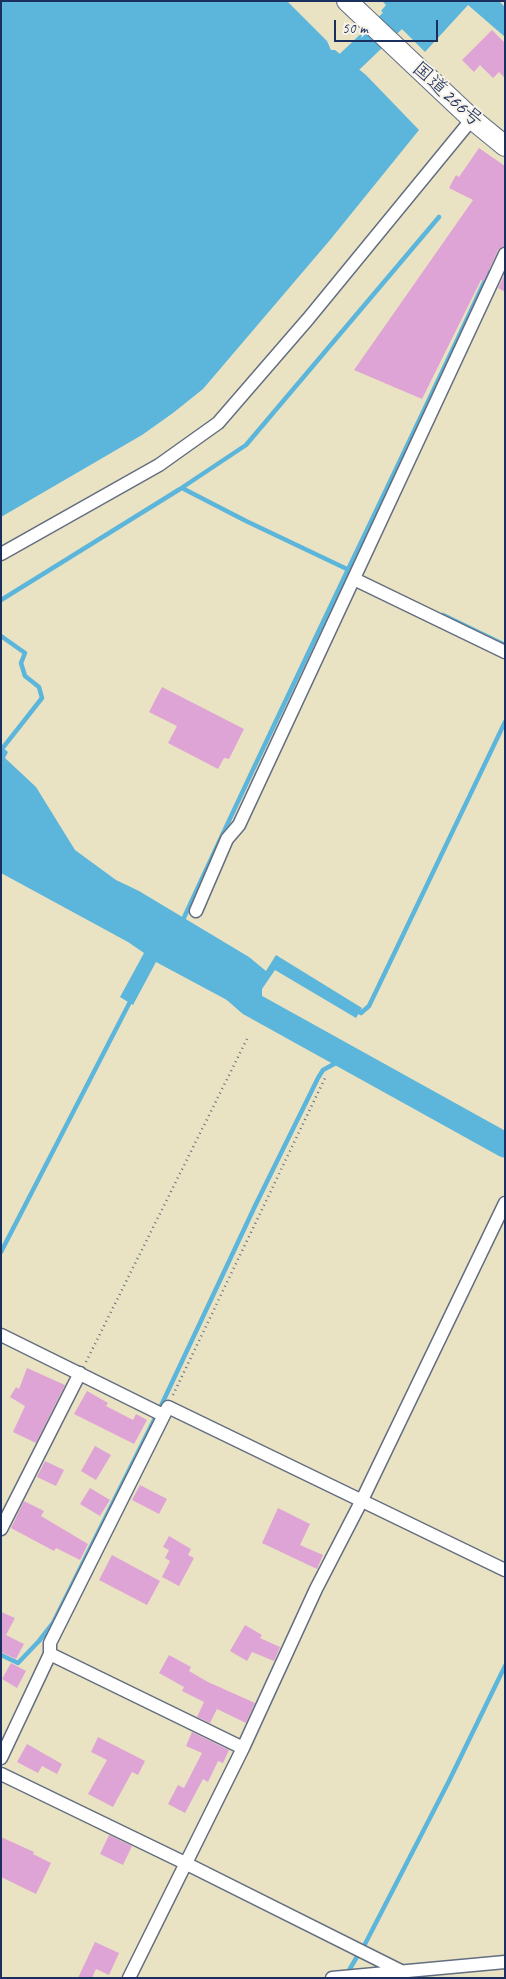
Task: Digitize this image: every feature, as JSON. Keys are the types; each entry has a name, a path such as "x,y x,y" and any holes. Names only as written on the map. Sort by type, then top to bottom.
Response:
{"highway":[{"name":"国道266号","path":"347,1 472,119 505,146"}],"street":[{"path":"1,554 159,466 218,423 314,312 472,119"},
{"path":"196,911 227,839 239,825 505,254"},
{"path":"354,579 505,652"},
{"path":"129,1978 243,1748 316,1589 362,1500 505,1203"},
{"path":"1,1335 162,1412 362,1500 505,1570"},
{"path":"1,1529 80,1373"},
{"path":"1,1758 50,1654 50,1643 162,1412"},
{"path":"50,1654 243,1748"},
{"path":"1,1774 185,1862 402,1971"},
{"path":"332,1978 505,1962"}],"path":[{"path":"80,1373 247,1039"},
{"path":"162,1412 324,1078"}],"water":[{"path":"1,1 287,1 327,41 331,50 335,50 366,75 419,130 330,240 203,389 142,435 1,517"},
{"path":"382,1 499,1 505,7 505,37 468,5 425,52 381,11 386,5"},
{"path":"1,746 8,752 5,758 36,787 75,850 116,880 139,891 249,957 266,971 276,955 362,1008 356,1018 275,970 262,989 262,1003 255,1015 156,962 133,1005 120,997 144,953 128,942 1,873"}],"building":[{"path":"492,30 505,43 505,78 499,72 493,78 480,65 474,72 462,60"},
{"path":"479,148 505,166 505,246 498,250 484,281 481,280 422,399 354,370 473,200 449,188 456,175 459,177"},
{"path":"505,274 505,292 498,288"},
{"path":"162,687 244,729 229,759 224,758 218,769 168,743 177,726 149,712"},
{"path":"27,1368 65,1385 36,1443 13,1432 25,1406 10,1397 16,1387 19,1389"},
{"path":"87,1391 108,1403 106,1406 133,1420 136,1414 147,1420 134,1444 74,1414"},
{"path":"95,1446 111,1455 96,1480 81,1471"},
{"path":"45,1461 64,1470 56,1486 37,1477"},
{"path":"140,1485 167,1499 159,1514 132,1500"},
{"path":"90,1488 110,1500 100,1516 80,1504"},
{"path":"24,1501 44,1511 41,1516 88,1544 80,1560 56,1548 54,1551 11,1528"},
{"path":"278,1508 310,1524 300,1545 323,1555 317,1569 262,1543"},
{"path":"169,1536 191,1549 188,1555 194,1558 179,1586 162,1577 170,1561 165,1558 169,1550 163,1547"},
{"path":"112,1555 160,1581 147,1605 99,1580"},
{"path":"1,1612 15,1618 6,1635 24,1644 16,1659 1,1652"},
{"path":"245,1625 262,1635 260,1638 280,1647 274,1661 252,1652 247,1661 230,1651"},
{"path":"169,1655 191,1667 189,1671 208,1682 255,1703 246,1723 217,1709 210,1723 197,1717 204,1702 182,1691 184,1687 159,1673"},
{"path":"11,1663 26,1671 17,1688 2,1679"},
{"path":"192,1732 229,1750 223,1763 218,1761 208,1782 203,1779 185,1813 168,1804 178,1785 184,1788 202,1753 186,1746"},
{"path":"98,1737 145,1761 138,1775 132,1772 113,1807 88,1794 107,1760 91,1752"},
{"path":"27,1744 62,1764 57,1774 42,1766 38,1773 17,1762"},
{"path":"109,1835 132,1846 123,1865 100,1854"},
{"path":"1,1837 34,1852 33,1854 51,1863 36,1894 1,1877"},
{"path":"95,1942 119,1953 109,1975 96,1969 92,1978 78,1978"}],"waterway":[{"path":"343,68 406,8 398,1"},
{"path":"1,600 180,489 246,445 439,217"},
{"path":"182,922 489,272"},
{"path":"182,488 349,570"},
{"path":"443,615 505,645"},
{"path":"1,636 25,653 21,663 25,676 39,687 42,698 1,750"},
{"path":"355,1010 361,1013 369,1006 505,722"},
{"path":"232,988 249,1003 505,1145"},
{"path":"1,1252 132,998"},
{"path":"1,1655 18,1663 53,1623 160,1408 255,1206 318,1078 323,1070 347,1057"},
{"path":"364,1946 449,1781 505,1666"},
{"path":"348,1972 358,1955"}]}
